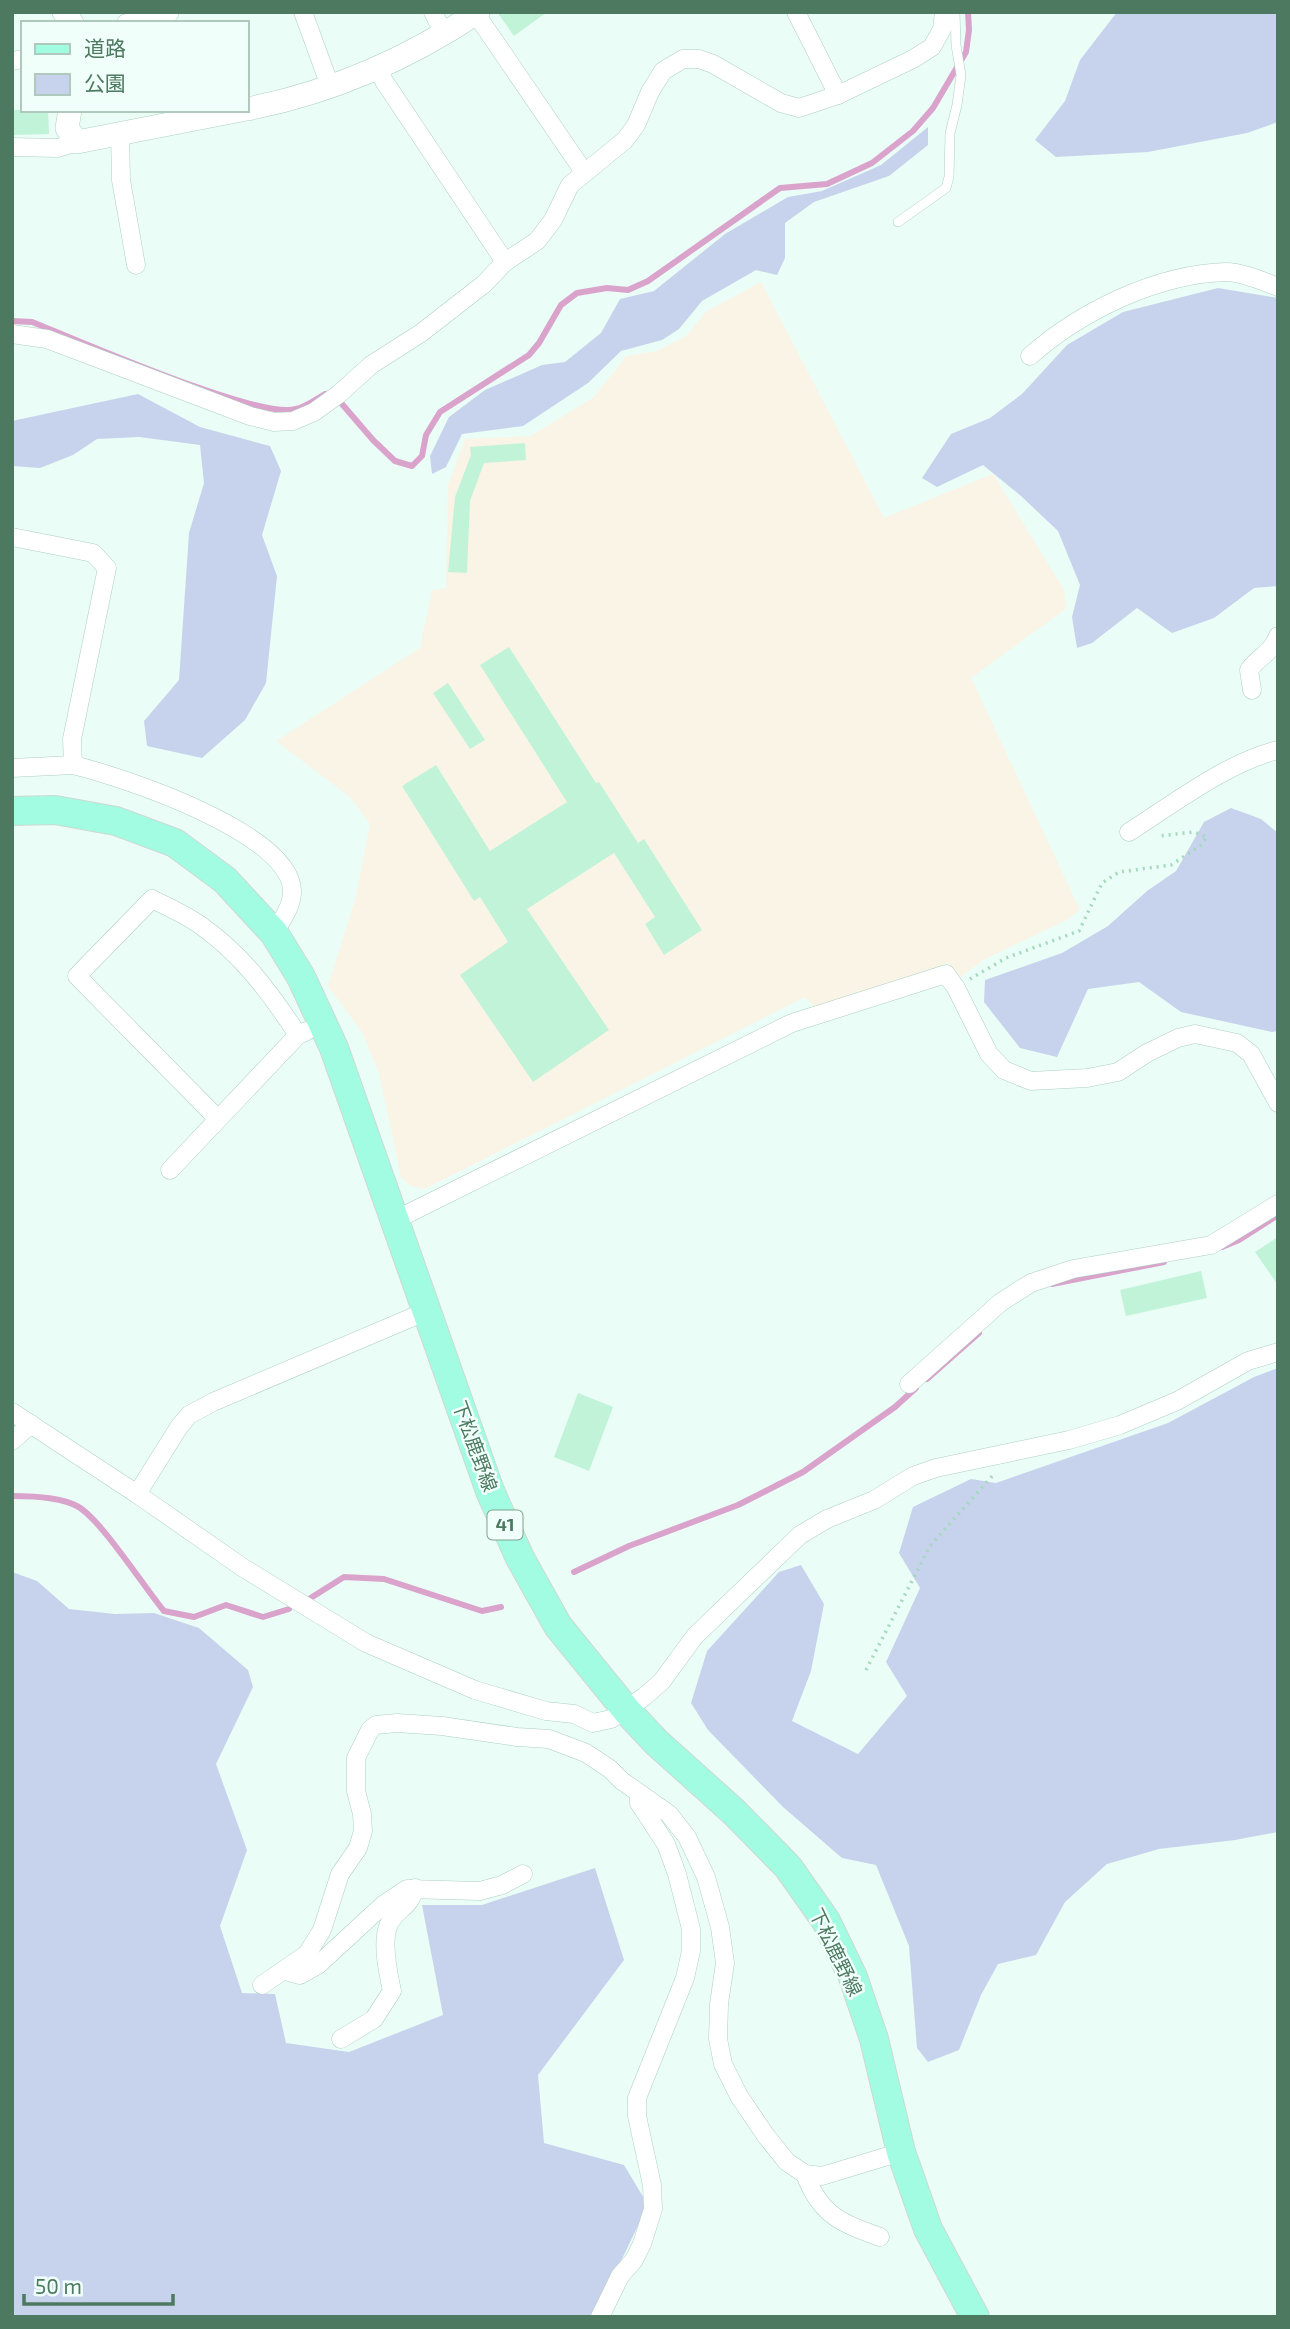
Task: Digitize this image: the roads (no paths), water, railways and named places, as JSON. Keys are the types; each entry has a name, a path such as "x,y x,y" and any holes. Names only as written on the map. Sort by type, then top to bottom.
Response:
{"main road":[{"name":"下松鹿野線","path":"12,811 55,810 116,821 175,843 225,880 274,933 301,977 324,1024 490,1491 520,1558 558,1626 627,1711 788,1867 826,1921 853,1977 874,2039 901,2152 928,2229 975,2317"}],"street":[{"path":"138,21 167,16 170,12"},
{"path":"303,12 330,86"},
{"path":"433,12 444,34"},
{"path":"796,12 838,95"},
{"path":"12,334 47,340 250,416 274,422 293,421 314,412 339,394 371,365 421,333 484,284 505,262 537,242 553,220 570,185 625,140 636,125 650,92 663,71 683,59 699,59 713,64 781,103 799,108 838,95 932,47 942,29 944,12"},
{"path":"248,109 282,102 378,68 444,34 477,13 584,172"},
{"path":"378,68 384,81 505,262"},
{"path":"70,112 67,128 77,142"},
{"path":"12,147 58,148 231,112"},
{"path":"120,134 121,180 136,265"},
{"path":"1030,356 1054,335 1088,313 1126,296 1166,283 1228,272 1278,287"},
{"path":"12,537 93,553 107,568 72,739 73,765"},
{"path":"1252,690 1249,670 1269,652 1278,636"},
{"path":"1129,832 1227,771 1259,754 1278,750"},
{"path":"12,768 73,765 106,773 210,814 265,848 285,870 293,892 287,912 274,933"},
{"path":"218,1119 77,976 152,899 199,924 237,954 271,993 298,1035"},
{"path":"395,1220 792,1023 946,974 956,988 989,1054 1004,1070 1031,1081 1087,1078 1118,1072 1147,1053 1178,1038 1195,1034 1237,1043 1251,1054 1278,1103"},
{"path":"170,1170 298,1035 324,1024"},
{"path":"909,1384 1001,1302 1031,1283 1073,1269 1211,1245 1278,1204"},
{"path":"137,1494 189,1415 213,1402 427,1311"},
{"path":"12,1412 242,1567 366,1643 474,1690 546,1711 574,1714 593,1723 611,1720 627,1711 662,1681 695,1636 800,1535 827,1519 874,1500 913,1476 936,1468 1069,1440 1120,1424 1177,1401 1248,1361 1278,1352"},
{"path":"12,1441 31,1424"},
{"path":"262,1985 307,1954 322,1930 340,1874 358,1848 363,1831 356,1791 356,1758 370,1730 376,1725 397,1723 549,1739 586,1753 669,1814 687,1837 706,1877 720,1927 725,1963 719,2027 723,2064 739,2096 787,2162 805,2174 822,2176 901,2152"},
{"path":"586,1753 593,1723"},
{"path":"600,2317 620,2276 634,2260 642,2244 653,2209 652,2185 637,2116 637,2098 685,1978 691,1951 691,1929 677,1874 666,1843 639,1803 639,1793"},
{"path":"286,1971 300,1975 318,1965 383,1905 407,1889 480,1891 502,1885 523,1874"},
{"path":"341,2039 373,2019 392,1991 387,1965 387,1933 390,1922 411,1901 415,1888"},
{"path":"805,2174 812,2192 830,2215 849,2226 880,2237"}],"lane":[{"path":"898,222 946,188 949,177 950,133 961,75 955,12"}],"waterway":[{"path":"342,404 395,461 412,466 422,456 426,435 440,412 529,355 561,305 577,293 607,288 628,290 648,281 780,188 827,184 872,163 913,131 933,108 966,52 968,12"},
{"path":"12,321 32,322 167,376 245,403 276,409 296,409 325,394"},
{"path":"1222,1247 1239,1240 1278,1215"},
{"path":"1052,1284 1164,1262"},
{"path":"927,1379 979,1333"},
{"path":"574,1572 629,1546 738,1505 803,1472 895,1407 916,1388"},
{"path":"12,1496 62,1501 87,1513 164,1611 194,1617 226,1605 263,1617 289,1609"},
{"path":"309,1599 344,1577 384,1579 482,1611 501,1607"}]}
